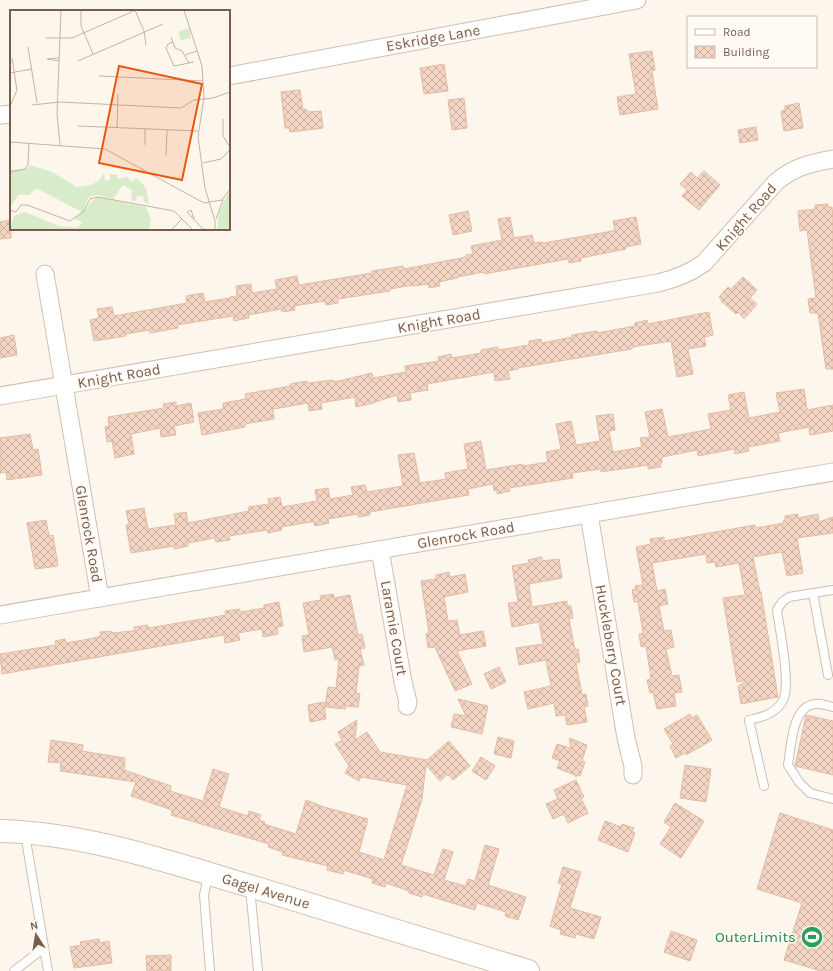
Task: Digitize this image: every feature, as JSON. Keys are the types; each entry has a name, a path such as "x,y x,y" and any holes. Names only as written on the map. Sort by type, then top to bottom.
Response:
{"street":[{"name":"Eskridge Lane","path":"230,76 637,0"},
{"path":"0,115 10,114"},
{"name":"Knight Road","path":"0,396 650,284 681,277 704,263 776,182 785,174 800,166 833,159"},
{"name":"Glenrock Road","path":"45,274 100,598"},
{"name":"Glenrock Road","path":"0,615 833,472"},
{"name":"Huckleberry Court","path":"589,514 626,738 633,766 633,775"},
{"name":"Laramie Court","path":"380,550 403,682 408,702 407,706"},
{"name":"Gagel Avenue","path":"0,831 89,842 138,854 250,886 528,971"}],"lane":[{"path":"764,786 749,720 761,718 772,712 783,698 786,680 778,610 782,602 789,598 833,590"},
{"path":"813,593 828,675"},
{"path":"833,708 815,704 804,708 797,718 788,765 799,782 810,793 833,799"},
{"path":"25,833 48,971"},
{"path":"208,874 204,895 210,971"},
{"path":"250,886 258,971"},
{"path":"14,971 44,948"}],"building":[{"path":"652,51 655,70 652,71 658,109 620,115 617,97 636,94 629,54"},
{"path":"444,64 448,91 424,94 420,68"},
{"path":"300,90 303,110 306,109 307,112 321,111 323,128 290,132 289,128 285,128 281,92"},
{"path":"464,98 467,128 452,130 448,100"},
{"path":"799,103 803,128 784,131 781,111 785,110 785,106"},
{"path":"756,127 758,140 740,143 738,130"},
{"path":"704,171 720,185 699,210 682,196 687,190 680,184 691,172 697,178"},
{"path":"828,204 828,207 832,207 833,218 833,369 826,369 818,313 810,313 808,299 816,298 807,230 800,231 798,211 815,209 815,205"},
{"path":"468,211 472,231 453,235 449,215"},
{"path":"510,217 514,238 532,235 534,243 543,243 615,230 613,221 636,217 641,244 625,247 626,249 581,258 581,261 569,263 568,259 484,274 484,272 457,277 439,282 440,286 429,288 428,284 413,285 390,289 390,291 338,299 338,303 326,305 325,301 294,306 295,310 282,312 282,309 248,315 249,318 234,321 233,316 177,325 178,328 150,333 149,330 126,334 126,336 94,341 90,320 99,318 97,309 112,307 114,316 187,303 186,296 203,293 205,302 230,298 237,296 236,286 251,284 252,293 277,289 275,280 297,276 299,285 372,273 372,271 403,266 404,269 466,257 466,255 473,254 471,246 502,240 498,219"},
{"path":"10,220 11,238 0,239 0,222"},
{"path":"743,277 757,290 750,298 757,304 744,319 738,312 736,314 721,301 722,299 719,297 728,287 731,289"},
{"path":"709,312 713,335 704,337 706,346 688,349 693,374 677,377 671,341 518,368 508,371 510,379 495,381 494,372 427,384 428,390 410,393 411,400 398,402 397,395 356,407 355,397 321,403 322,409 309,411 308,403 273,409 274,419 245,424 245,427 202,435 198,413 223,409 223,403 246,399 245,394 290,386 290,384 307,381 308,383 333,380 334,382 372,373 373,378 406,372 405,366 439,361 438,357 451,354 452,358 481,353 481,350 498,347 498,350 529,345 529,341 541,339 542,343 572,337 571,335 597,331 597,333 635,326 635,323 647,320 648,324"},
{"path":"14,335 17,355 0,358 0,338"},
{"path":"804,389 807,410 833,405 833,431 810,435 809,427 778,433 780,441 748,447 749,451 735,454 734,449 698,456 697,450 662,457 662,463 660,463 661,467 648,469 648,465 601,472 601,469 572,473 573,478 509,488 510,491 497,494 497,490 494,491 493,484 468,489 469,495 370,512 370,515 358,517 358,514 328,519 329,523 315,526 314,522 311,522 281,527 282,530 268,533 267,530 229,536 230,540 216,542 215,538 188,543 188,546 174,549 174,546 131,553 126,525 129,524 126,511 144,508 148,529 176,525 174,514 186,512 188,523 249,511 248,507 269,504 268,499 280,497 282,507 317,501 315,490 328,488 330,499 353,495 351,487 365,485 367,492 403,486 398,455 414,453 420,483 446,479 445,473 468,469 464,444 481,441 486,470 523,464 523,466 548,462 546,452 561,449 556,424 571,421 576,445 600,441 596,416 613,414 615,430 609,431 613,452 642,447 640,438 650,437 645,412 662,409 668,437 711,429 708,414 731,410 728,395 744,392 749,418 780,412 776,393"},
{"path":"176,402 176,406 191,403 194,422 174,426 176,435 161,437 160,428 131,434 134,454 115,458 112,441 107,442 105,427 109,426 108,417 164,408 163,404"},
{"path":"30,434 33,450 38,449 42,475 7,480 6,472 0,473 0,438"},
{"path":"798,514 798,518 818,514 819,522 833,517 833,533 797,538 803,573 787,576 782,552 753,557 761,592 778,697 741,704 738,686 748,680 737,682 723,598 745,595 739,563 716,567 715,562 707,563 706,554 652,563 657,591 665,589 668,604 659,606 664,631 671,630 674,647 666,649 672,676 679,675 682,692 674,693 676,706 657,709 653,692 650,693 647,680 651,679 646,646 641,647 639,634 643,633 638,602 634,602 632,590 636,589 635,586 643,585 636,547 651,544 650,539 664,537 664,541 755,525 756,528 784,523 783,521 785,520 785,516"},
{"path":"46,520 49,536 53,535 58,566 35,569 27,523"},
{"path":"542,557 542,561 559,559 562,578 529,584 532,607 567,601 567,606 571,606 573,618 569,619 575,650 578,649 580,662 576,663 582,695 586,694 588,706 584,707 587,722 567,725 565,715 556,716 554,703 528,709 524,692 551,686 546,660 519,665 516,648 543,644 539,622 512,627 508,603 518,602 512,566 529,563 528,560"},
{"path":"449,572 450,577 465,574 468,592 444,597 448,621 457,620 460,635 483,631 486,646 457,651 472,684 455,691 435,647 428,648 426,634 429,633 421,581 436,579 436,575"},
{"path":"333,594 334,598 350,595 358,635 362,634 365,648 360,649 364,665 359,666 356,693 360,694 358,707 344,706 346,709 325,707 328,687 336,688 339,659 335,660 332,647 304,652 302,636 309,635 303,603 321,600 320,596"},
{"path":"279,602 283,626 277,627 278,634 263,637 262,629 238,633 240,640 225,643 224,635 2,674 0,654 56,645 55,641 65,639 66,643 89,639 101,636 100,632 111,631 111,633 134,631 134,627 148,625 148,628 226,615 225,611 240,609 240,612 264,608 264,605"},
{"path":"499,667 506,682 491,689 484,674"},
{"path":"458,699 488,706 482,734 451,727 454,714 466,716"},
{"path":"324,702 326,719 310,722 308,705"},
{"path":"690,714 692,718 697,715 712,740 686,755 687,752 676,758 670,746 673,744 664,729"},
{"path":"806,715 833,721 833,775 795,766"},
{"path":"357,720 355,740 367,732 380,752 427,760 449,741 470,766 453,780 448,774 440,781 426,765 422,799 401,865 434,875 443,849 453,852 444,880 466,886 468,879 475,881 485,845 499,849 488,885 526,897 518,920 505,916 506,912 477,903 475,910 423,894 422,897 386,883 385,887 372,883 373,879 343,870 343,874 327,870 328,866 282,855 283,852 268,847 269,844 171,815 172,810 131,796 136,782 60,771 61,763 48,762 51,740 83,745 82,751 125,758 124,770 171,786 170,791 203,801 213,769 229,774 219,807 248,816 249,811 261,815 259,820 265,822 264,824 296,834 306,800 324,807 368,819 359,852 384,860 407,785 361,777 359,781 345,773 349,766 335,744 342,740 338,732"},
{"path":"498,737 514,741 511,758 494,754"},
{"path":"569,738 587,745 582,761 585,762 580,776 577,775 576,777 575,775 557,768 560,761 552,758 557,744 571,748"},
{"path":"481,757 495,766 486,780 472,771"},
{"path":"685,765 711,769 706,802 680,798"},
{"path":"576,780 584,797 581,798 588,813 568,823 564,814 553,819 546,804 558,799 554,790"},
{"path":"675,803 704,821 681,858 660,844 671,827 664,822"},
{"path":"780,813 833,830 833,971 821,971 784,960 802,903 757,889"},
{"path":"605,821 621,827 622,824 634,828 632,832 635,833 628,852 598,840"},
{"path":"563,867 581,872 570,908 601,917 594,939 576,934 575,938 560,934 561,930 550,926 562,884 558,883"},
{"path":"671,931 697,940 690,961 664,952"},
{"path":"99,939 100,943 109,941 112,963 74,968 70,947 81,945 80,942"},
{"path":"171,955 171,971 147,971 146,956"}],"place":[{"name":"OuterLimits","path":"812,937"}]}
